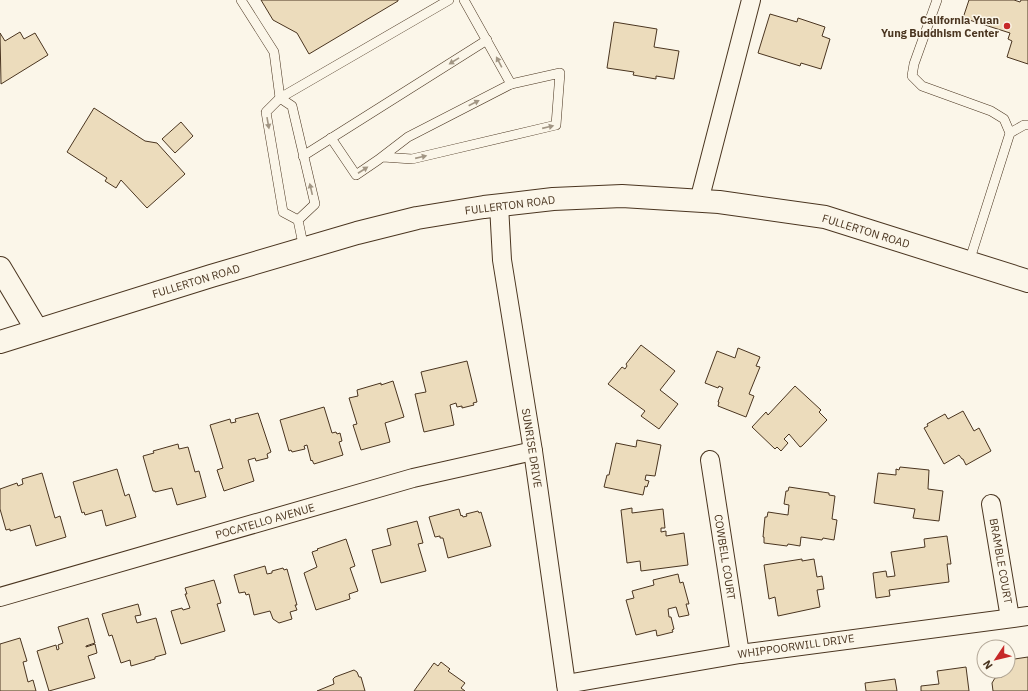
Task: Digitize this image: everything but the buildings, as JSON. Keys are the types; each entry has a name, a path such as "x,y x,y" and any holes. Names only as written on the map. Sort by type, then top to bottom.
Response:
{"main road":[{"name":"FULLERTON ROAD","path":"0,342 211,276 357,233 417,218 499,205 554,199 622,196 719,202 825,217 1028,281"},
{"path":"0,268 37,330"}],"street":[{"path":"699,201 751,0"},
{"name":"SUNRISE DRIVE","path":"499,205 502,260 533,451 566,688"},
{"name":"POCATELLO AVENUE","path":"0,597 414,478 533,451"},
{"name":"COWBELL COURT","path":"710,460 740,654"},
{"name":"BRAMBLE COURT","path":"991,504 1010,618"},
{"name":"WHIPPOORWILL DRIVE","path":"566,688 740,654 1028,616"}],"lane":[{"path":"241,0 274,52 280,98 292,106 314,204 298,220"},
{"path":"298,220 283,212 266,112 280,98 449,0"},
{"path":"464,0 511,84"},
{"path":"937,0 914,64 912,76 922,86 991,111 1004,119 1010,133 969,262"},
{"path":"303,156 487,40"},
{"path":"331,138 356,175 383,157 408,137 511,84 560,73 556,125 412,159 383,157"},
{"path":"1010,133 1024,125 1028,125"},
{"path":"298,220 304,249"}],"place":[{"name":"California Yuan Yung Buddhism Center","path":"1007,26"}]}
